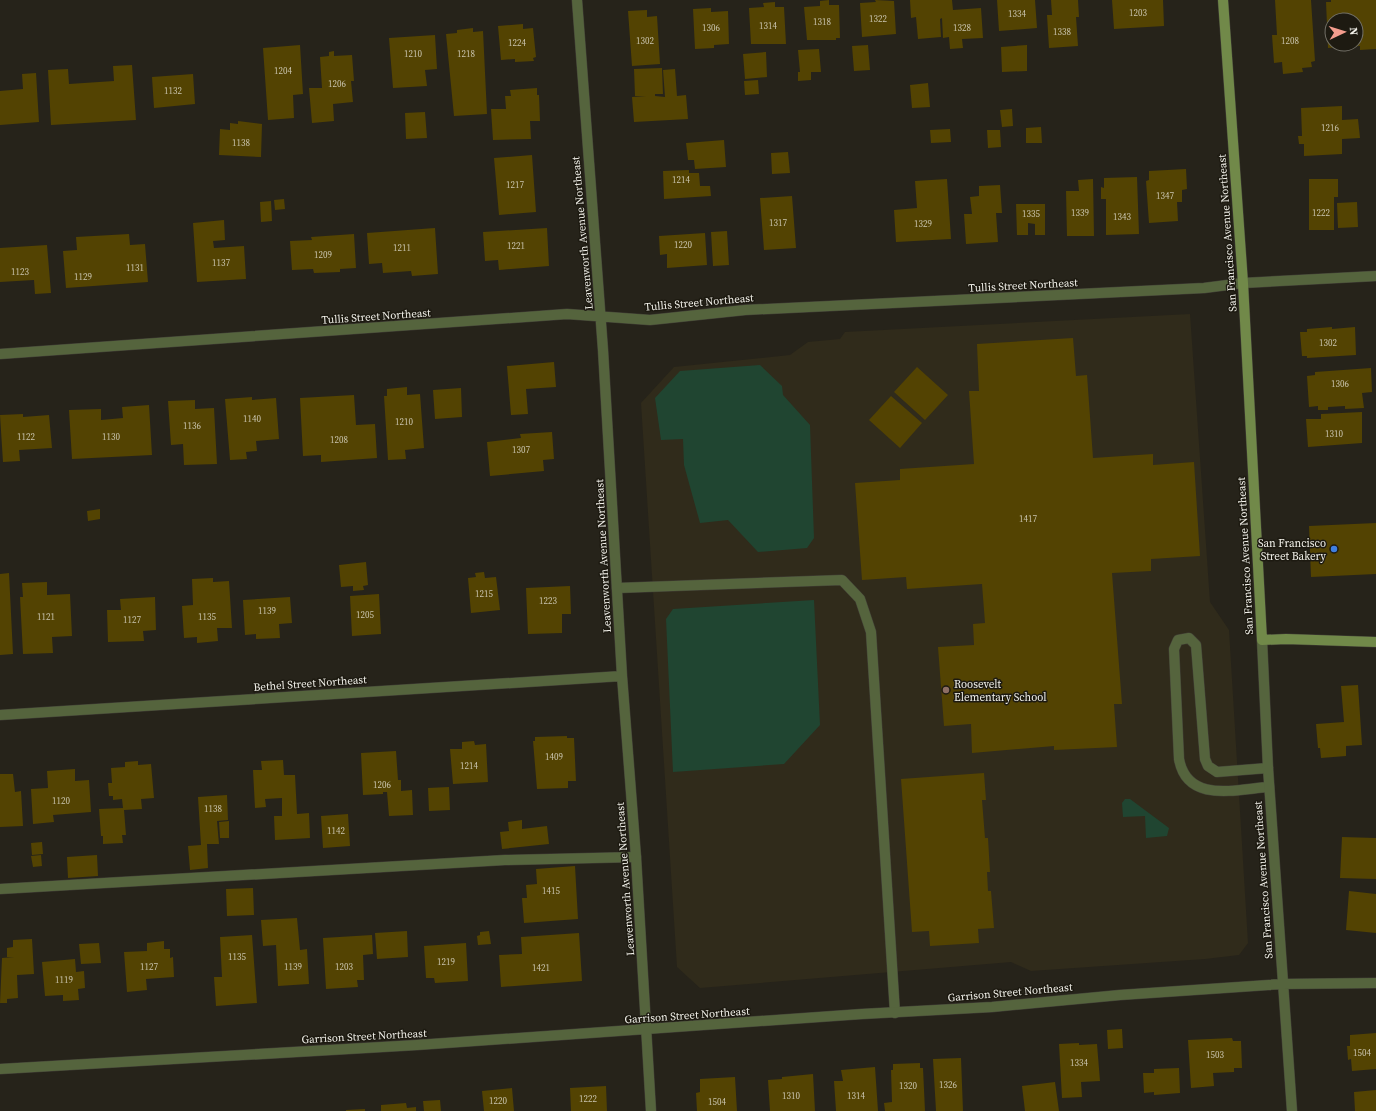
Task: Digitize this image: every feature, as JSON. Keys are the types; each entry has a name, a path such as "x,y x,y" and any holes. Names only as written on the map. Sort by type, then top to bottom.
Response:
{"street":[{"name":"Leavenworth Avenue Northeast","path":"577,0 596,272 601,316 622,676 636,857 651,1111"},
{"name":"San Francisco Avenue Northeast","path":"1223,0 1242,283 1269,787 1292,1111"},
{"name":"Tullis Street Northeast","path":"0,354 566,314 650,320 746,310 1204,288 1242,283 1376,276"},
{"path":"617,588 842,580 860,599 871,632 895,1013"},
{"path":"1268,768 1217,772 1208,766 1205,759 1196,645 1189,638 1182,638 1178,640 1174,649 1180,759 1184,774 1193,784 1209,790 1269,787"},
{"path":"1262,640 1286,639 1376,642"},
{"name":"Bethel Street Northeast","path":"0,715 622,676"},
{"path":"0,889 505,860 636,857"},
{"name":"Garrison Street Northeast","path":"0,1069 409,1045 992,1007 1120,995 1282,984 1376,983"}],"shaded area":[{"name":"Roosevelt Elementary School","path":"1190,314 1210,602 1229,630 1248,943 1239,955 1205,959 1031,971 1011,962 700,988 677,967 641,403 674,367 790,355 808,342 840,339 845,332"}],"green space":[{"path":"760,365 782,386 783,395 810,425 814,538 807,548 758,552 728,520 700,523 684,465 683,439 661,440 655,398 680,371"},
{"path":"814,600 820,725 784,764 673,772 666,619 673,609"},
{"path":"1125,799 1130,799 1169,828 1167,836 1146,838 1145,816 1123,817 1122,803"}],"building":[{"path":"829,0 829,5 839,5 840,38 836,38 836,40 807,40 804,7 820,6 820,1"},
{"path":"875,0 894,1 896,34 862,37 860,3 876,2"},
{"path":"910,0 952,0 953,10 981,8 983,38 962,39 963,48 950,49 949,37 943,38 942,18 940,19 941,37 918,39 916,17 911,18"},
{"path":"997,0 1035,0 1037,28 999,31"},
{"path":"1051,0 1078,0 1079,17 1076,17 1078,46 1049,48 1047,15 1052,15"},
{"path":"1112,0 1163,0 1164,26 1114,29"},
{"path":"1275,0 1311,0 1315,61 1311,62 1312,67 1302,68 1303,72 1283,74 1282,62 1274,63 1272,35 1277,35"},
{"path":"1331,0 1376,0 1376,49 1364,50 1364,12 1326,12 1326,2 1331,2"},
{"path":"775,2 775,7 784,7 786,44 751,44 749,8 764,7 763,3"},
{"path":"711,8 711,12 728,11 729,44 714,45 714,48 695,49 693,9"},
{"path":"647,10 647,17 657,16 660,64 632,66 628,11"},
{"path":"523,24 523,29 533,28 536,57 533,58 534,61 515,62 515,59 501,60 498,26"},
{"path":"473,28 473,32 483,31 487,114 454,116 446,34 457,33 457,30"},
{"path":"435,35 437,69 425,70 427,86 393,88 389,38"},
{"path":"300,45 303,94 293,95 294,118 268,120 263,48"},
{"path":"868,45 870,70 854,71 852,46"},
{"path":"1027,45 1027,71 1002,72 1001,47"},
{"path":"819,49 821,72 811,72 811,80 798,81 798,72 800,72 798,50"},
{"path":"334,51 334,56 352,55 354,81 351,81 353,102 333,104 334,121 312,123 309,88 322,88 320,57 329,56 329,52"},
{"path":"766,52 767,77 745,79 743,54"},
{"path":"132,65 136,120 51,125 48,70 68,69 69,84 114,81 113,66"},
{"path":"662,68 663,94 655,94 655,96 665,97 663,70 675,69 677,96 686,95 688,119 634,122 632,97 646,96 635,96 634,69"},
{"path":"36,73 39,122 0,125 0,91 23,89 22,74"},
{"path":"193,74 195,104 154,108 152,77"},
{"path":"758,80 759,94 745,95 744,81"},
{"path":"928,83 930,107 912,108 910,85"},
{"path":"537,88 537,95 539,95 540,121 530,121 531,139 493,140 491,109 506,109 505,96 511,96 510,90"},
{"path":"1342,106 1342,120 1358,119 1360,138 1342,139 1342,154 1304,156 1304,144 1299,144 1298,136 1302,136 1301,108"},
{"path":"1012,109 1013,126 1002,127 1000,110"},
{"path":"425,112 427,138 406,139 405,113"},
{"path":"238,121 262,124 261,157 219,155 220,129 230,130 230,123 238,124"},
{"path":"1041,127 1042,143 1026,143 1026,128"},
{"path":"950,129 951,142 931,143 930,130"},
{"path":"987,130 1000,130 1001,147 988,148"},
{"path":"724,140 726,167 695,169 694,160 688,160 686,143"},
{"path":"788,152 790,173 772,174 771,153"},
{"path":"532,155 536,212 499,215 494,158"},
{"path":"1186,169 1187,189 1182,190 1182,202 1177,202 1178,221 1149,223 1146,181 1149,180 1149,171"},
{"path":"689,170 689,173 699,173 700,186 710,186 711,196 664,199 663,171"},
{"path":"1137,177 1139,234 1106,235 1106,199 1101,199 1101,187 1104,188 1104,178"},
{"path":"947,179 951,239 896,242 894,210 917,208 915,181"},
{"path":"1093,179 1094,236 1067,236 1066,191 1079,191 1078,180"},
{"path":"1309,179 1338,179 1338,197 1334,197 1334,230 1309,230"},
{"path":"1000,185 1002,213 996,213 998,242 966,244 964,214 972,214 970,197 979,196 979,186"},
{"path":"792,196 796,248 764,250 760,198"},
{"path":"284,199 285,209 275,210 274,200"},
{"path":"271,201 272,221 261,222 260,202"},
{"path":"1357,202 1358,227 1338,228 1337,203"},
{"path":"1016,204 1045,204 1045,235 1035,235 1035,224 1028,223 1028,235 1017,235"},
{"path":"224,220 225,240 213,241 214,248 244,246 246,279 197,282 193,223"},
{"path":"435,228 438,274 412,276 411,271 383,273 382,263 369,264 367,233"},
{"path":"547,228 549,266 499,270 498,260 485,261 483,232"},
{"path":"727,231 729,265 713,266 711,232"},
{"path":"705,233 707,265 667,268 667,254 660,255 659,236"},
{"path":"129,234 130,245 145,244 148,282 66,288 63,251 77,250 76,237"},
{"path":"354,234 356,268 340,269 340,272 314,273 313,269 292,270 290,241 312,240 311,237"},
{"path":"47,245 51,293 35,294 34,280 0,282 0,248"},
{"path":"1332,327 1332,329 1355,327 1356,355 1307,358 1307,356 1302,356 1300,332 1307,332 1307,329"},
{"path":"1073,338 1076,376 1087,375 1093,458 1153,454 1153,465 1194,462 1200,556 1151,559 1151,571 1112,573 1122,704 1114,704 1117,747 1054,750 1054,746 972,753 971,724 944,726 938,647 974,645 973,624 985,623 982,584 907,589 906,577 862,580 855,483 900,480 900,469 974,464 969,391 979,391 977,344"},
{"path":"554,362 556,387 526,389 528,414 511,415 507,366"},
{"path":"917,367 948,395 925,420 894,392"},
{"path":"1371,368 1372,392 1362,393 1364,408 1345,409 1345,406 1328,407 1328,410 1318,410 1318,406 1309,407 1307,376 1315,375 1315,372"},
{"path":"407,387 407,395 420,394 424,448 405,450 406,459 388,460 384,396 387,396 387,389"},
{"path":"461,388 462,417 435,419 433,390"},
{"path":"354,395 356,425 375,424 377,458 321,462 321,455 303,456 300,398"},
{"path":"891,396 922,423 900,448 869,420"},
{"path":"252,397 252,400 276,398 279,439 256,441 257,451 246,452 247,459 230,460 225,399"},
{"path":"195,400 195,409 214,408 217,464 184,465 183,444 171,445 168,401"},
{"path":"149,405 152,455 72,459 69,410 101,409 101,420 123,418 122,407"},
{"path":"1362,412 1362,443 1308,447 1306,419 1321,419 1321,414"},
{"path":"23,414 23,417 49,415 52,448 19,450 20,461 3,462 0,415"},
{"path":"552,432 554,459 543,460 544,471 490,476 487,442 521,438 520,434"},
{"path":"100,509 100,519 88,521 87,511"},
{"path":"1376,523 1376,574 1311,577 1309,526"},
{"path":"366,562 368,585 363,586 364,590 353,591 353,586 341,587 339,565"},
{"path":"484,572 485,578 496,577 500,610 471,613 468,578 476,577 475,573"},
{"path":"9,573 13,654 0,655 0,574"},
{"path":"213,578 213,582 229,581 232,628 217,628 218,641 197,643 197,637 184,638 182,606 193,605 192,579"},
{"path":"47,582 47,595 70,594 72,636 52,637 53,653 23,654 20,597 23,597 22,583"},
{"path":"570,586 571,614 562,614 562,633 528,634 526,588"},
{"path":"379,594 381,634 352,636 350,596"},
{"path":"155,597 156,630 143,631 144,641 108,642 107,610 121,610 120,599"},
{"path":"290,597 292,623 279,624 280,638 256,639 256,634 245,635 243,600"},
{"path":"1358,685 1362,745 1346,746 1346,756 1321,758 1320,748 1318,748 1316,724 1344,722 1341,686"},
{"path":"567,736 567,738 574,738 576,781 568,781 568,788 537,789 533,741 535,741 535,737"},
{"path":"474,741 475,745 486,744 488,782 453,784 450,749 462,749 462,742"},
{"path":"396,751 398,780 401,780 401,791 412,790 413,815 389,816 387,792 383,792 383,794 363,795 361,753"},
{"path":"283,760 284,775 295,775 297,814 309,813 310,838 275,840 274,816 282,816 282,798 265,799 266,807 255,808 253,770 262,770 261,761"},
{"path":"138,761 138,765 151,764 154,798 141,799 142,809 124,810 126,835 122,835 123,843 103,844 99,809 123,808 122,799 113,800 113,796 109,796 108,783 112,783 111,768 125,767 125,762"},
{"path":"75,769 75,781 89,780 91,812 53,815 54,822 33,824 31,789 48,788 47,771"},
{"path":"984,773 986,800 982,800 985,838 988,838 990,872 987,872 988,891 991,891 994,928 978,929 979,943 930,946 929,931 912,932 901,779"},
{"path":"0,774 13,774 15,792 21,791 23,826 0,827"},
{"path":"449,787 450,810 429,811 428,788"},
{"path":"227,795 228,820 217,821 219,844 207,844 208,868 190,870 188,846 201,845 198,797"},
{"path":"348,814 350,846 323,848 321,816"},
{"path":"522,820 522,829 547,826 549,844 502,849 500,832 509,831 508,822"},
{"path":"229,821 229,838 220,838 219,822"},
{"path":"1342,837 1376,838 1376,879 1340,878"},
{"path":"42,842 43,854 32,855 31,843"},
{"path":"41,855 42,866 33,867 31,856"},
{"path":"97,855 98,876 68,878 67,857"},
{"path":"575,866 578,919 524,923 522,898 527,898 526,885 537,884 536,869"},
{"path":"253,888 254,915 227,916 226,889"},
{"path":"1349,891 1376,894 1376,933 1346,930"},
{"path":"297,918 300,950 307,949 309,984 278,986 276,945 263,946 261,920"},
{"path":"407,931 408,957 377,959 375,933"},
{"path":"489,931 491,944 478,945 477,936 480,935 480,932"},
{"path":"579,933 582,981 501,987 499,955 522,954 521,937"},
{"path":"252,935 257,1003 216,1006 214,977 222,977 220,937"},
{"path":"372,935 373,954 363,955 364,980 357,980 358,987 326,989 323,938"},
{"path":"32,939 34,974 17,975 18,998 7,999 7,1003 0,1003 2,958 14,957 7,957 7,948 13,947 13,940"},
{"path":"164,941 164,949 170,949 170,958 173,957 174,977 146,979 147,990 127,992 124,952 147,951 147,943"},
{"path":"99,943 101,963 81,964 79,944"},
{"path":"466,943 468,981 435,983 434,978 426,978 424,946"},
{"path":"75,959 76,972 84,971 85,988 78,989 79,1000 63,1001 63,995 45,996 42,962"},
{"path":"1122,1029 1123,1048 1108,1049 1107,1030"},
{"path":"1376,1033 1376,1069 1352,1071 1351,1059 1348,1060 1347,1046 1350,1046 1350,1035"},
{"path":"1232,1038 1233,1041 1241,1041 1242,1068 1234,1068 1234,1072 1213,1073 1214,1086 1191,1088 1188,1040"},
{"path":"1079,1043 1079,1045 1097,1044 1100,1081 1081,1082 1082,1097 1062,1098 1059,1044"},
{"path":"961,1058 963,1111 936,1111 933,1059"},
{"path":"920,1063 920,1068 923,1068 925,1111 885,1111 884,1103 892,1102 891,1070 893,1070 893,1064"},
{"path":"875,1067 878,1111 836,1111 834,1081 843,1081 841,1070"},
{"path":"1179,1068 1180,1093 1154,1095 1154,1092 1144,1093 1143,1073 1154,1073 1154,1069"},
{"path":"813,1074 815,1111 770,1111 768,1080"},
{"path":"735,1077 737,1111 697,1111 696,1093 700,1092 700,1079"},
{"path":"1055,1082 1059,1111 1025,1111 1022,1086"},
{"path":"606,1086 607,1111 571,1111 570,1088"},
{"path":"512,1088 514,1111 484,1111 482,1091"},
{"path":"1376,1090 1376,1111 1355,1111 1354,1092"},
{"path":"440,1100 441,1111 424,1111 423,1101"},
{"path":"406,1103 407,1108 416,1107 416,1111 381,1111 381,1105"},
{"path":"365,1109 365,1111 346,1111 346,1110"}],"place":[{"name":"San Francisco Street Bakery","path":"1334,549"},
{"name":"Roosevelt Elementary School","path":"946,690"}]}
